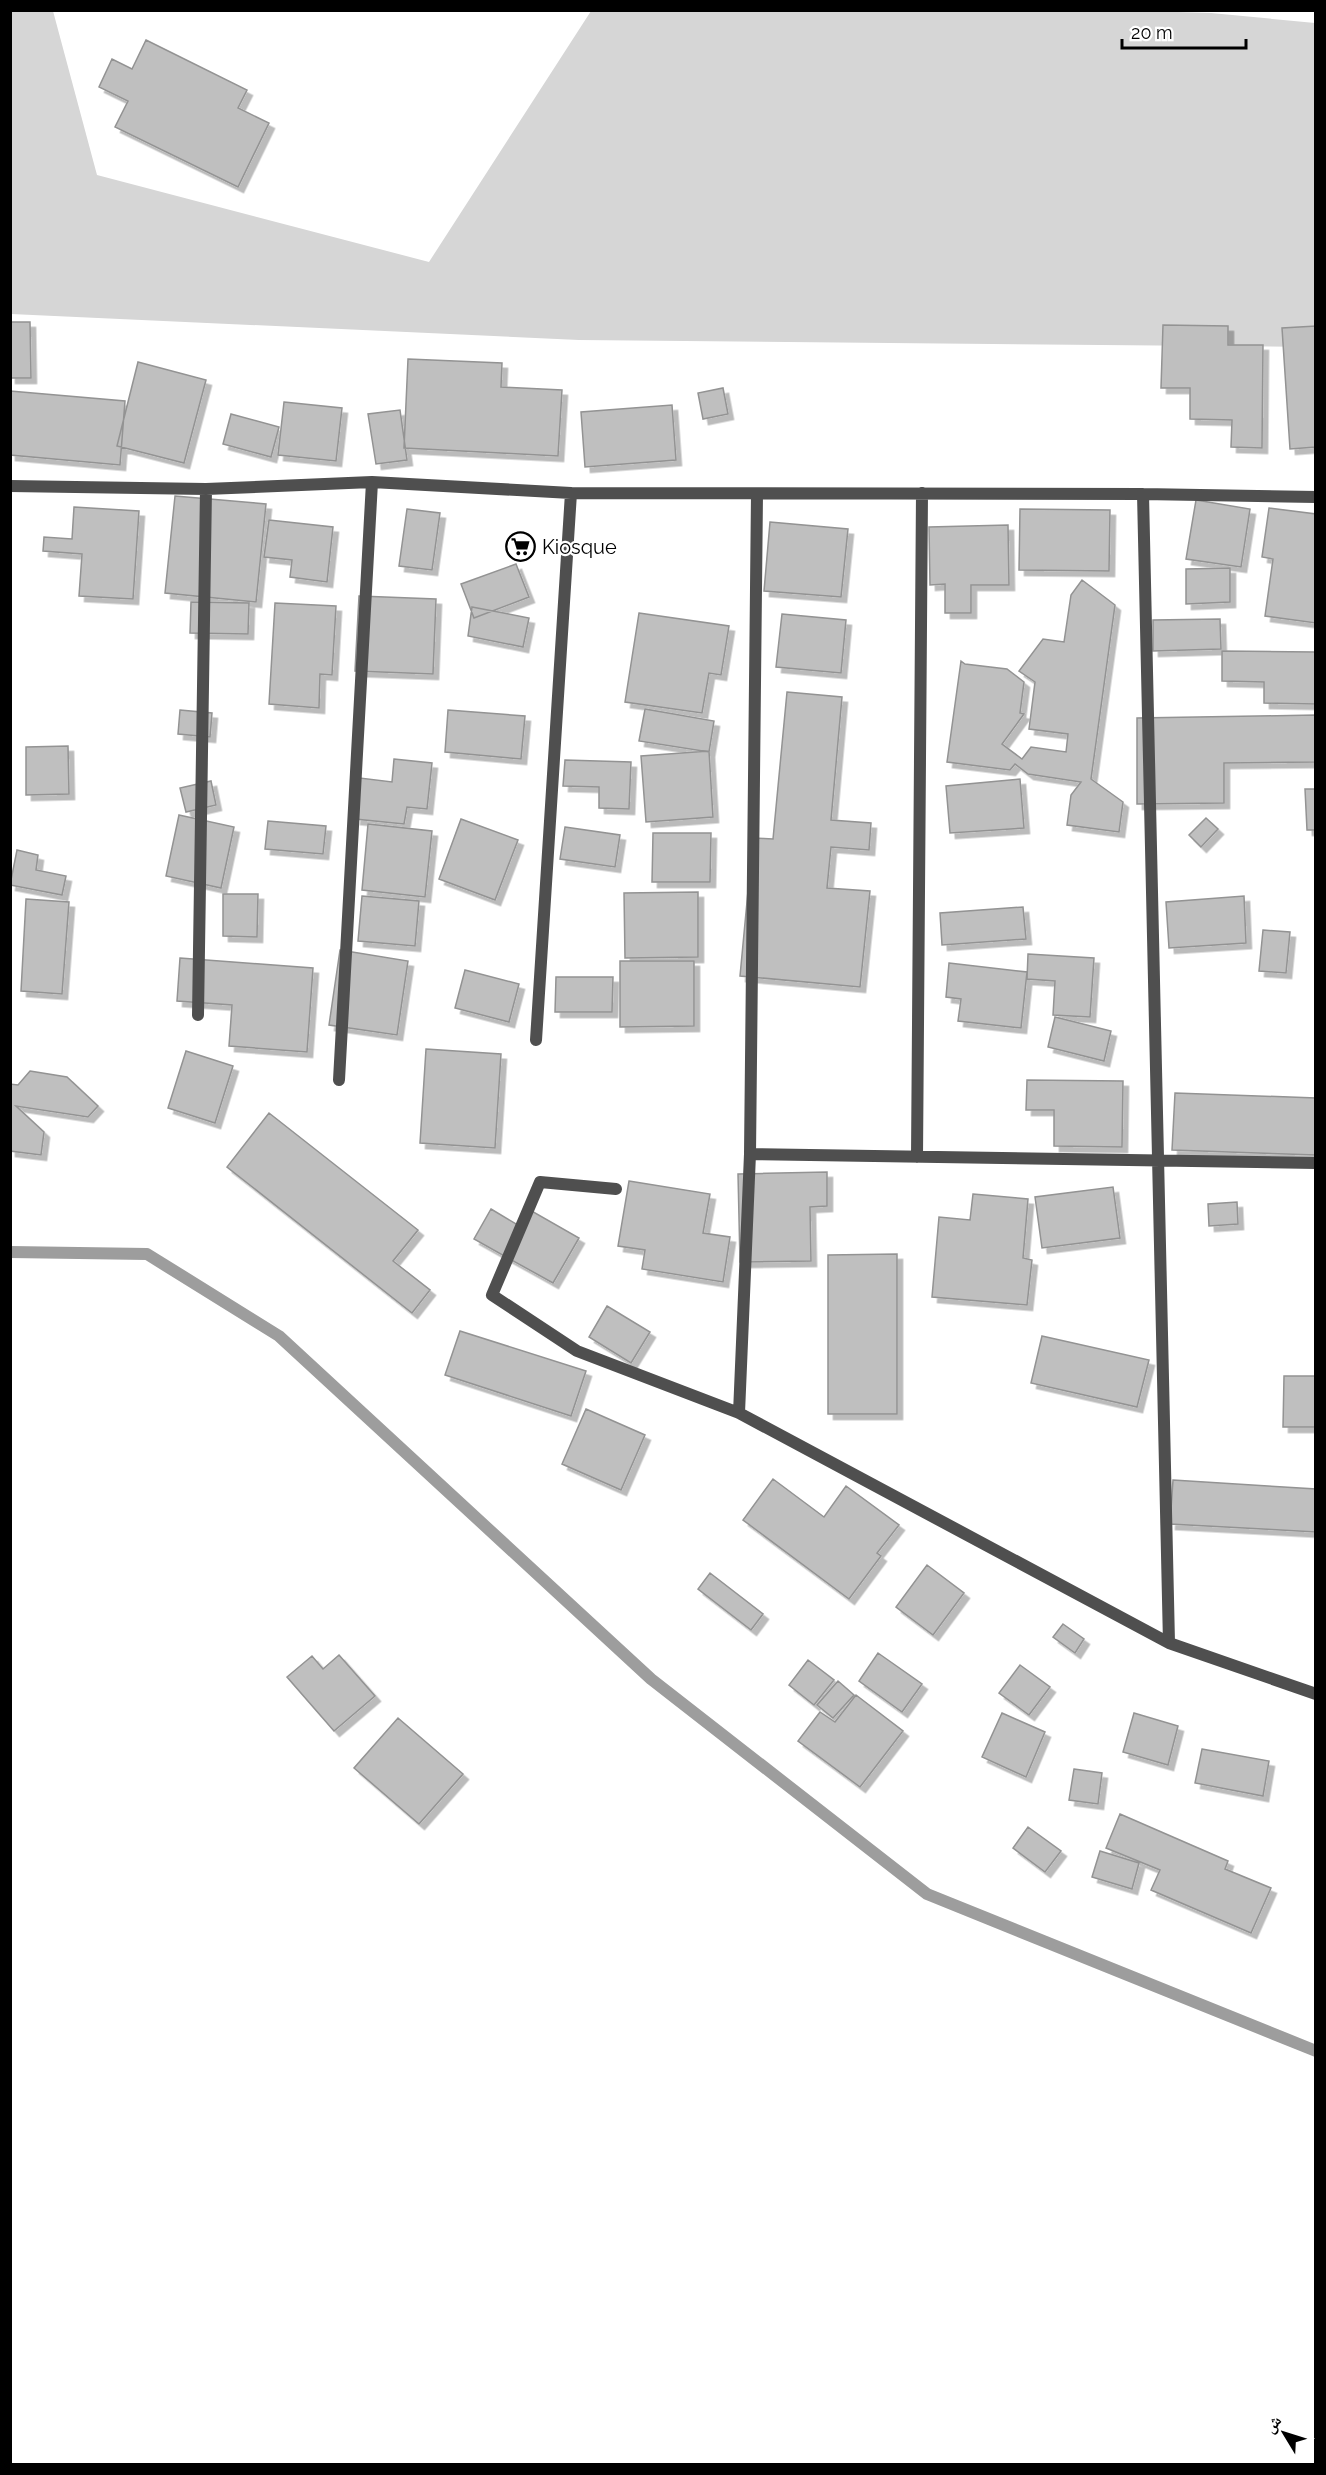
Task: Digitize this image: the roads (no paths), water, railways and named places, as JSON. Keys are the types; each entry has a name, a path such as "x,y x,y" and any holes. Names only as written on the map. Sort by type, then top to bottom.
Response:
{"street":[{"path":"339,1080 372,482"},
{"path":"10,486 206,489 372,482 571,493 1143,494 1316,497"},
{"path":"198,1015 206,489"},
{"path":"536,1040 571,493"},
{"path":"916,1157 922,493"},
{"path":"740,1413 750,1154 757,494"},
{"path":"1143,494 1169,1643"},
{"path":"750,1154 1316,1163"},
{"path":"616,1188 540,1182 492,1295 577,1351 740,1413 1169,1643 1316,1694"}],"waterway":[{"path":"10,1252 147,1254 279,1336 651,1679 927,1894 1316,2051"}],"place":[{"name":"Kiosque","path":"521,547"}]}
